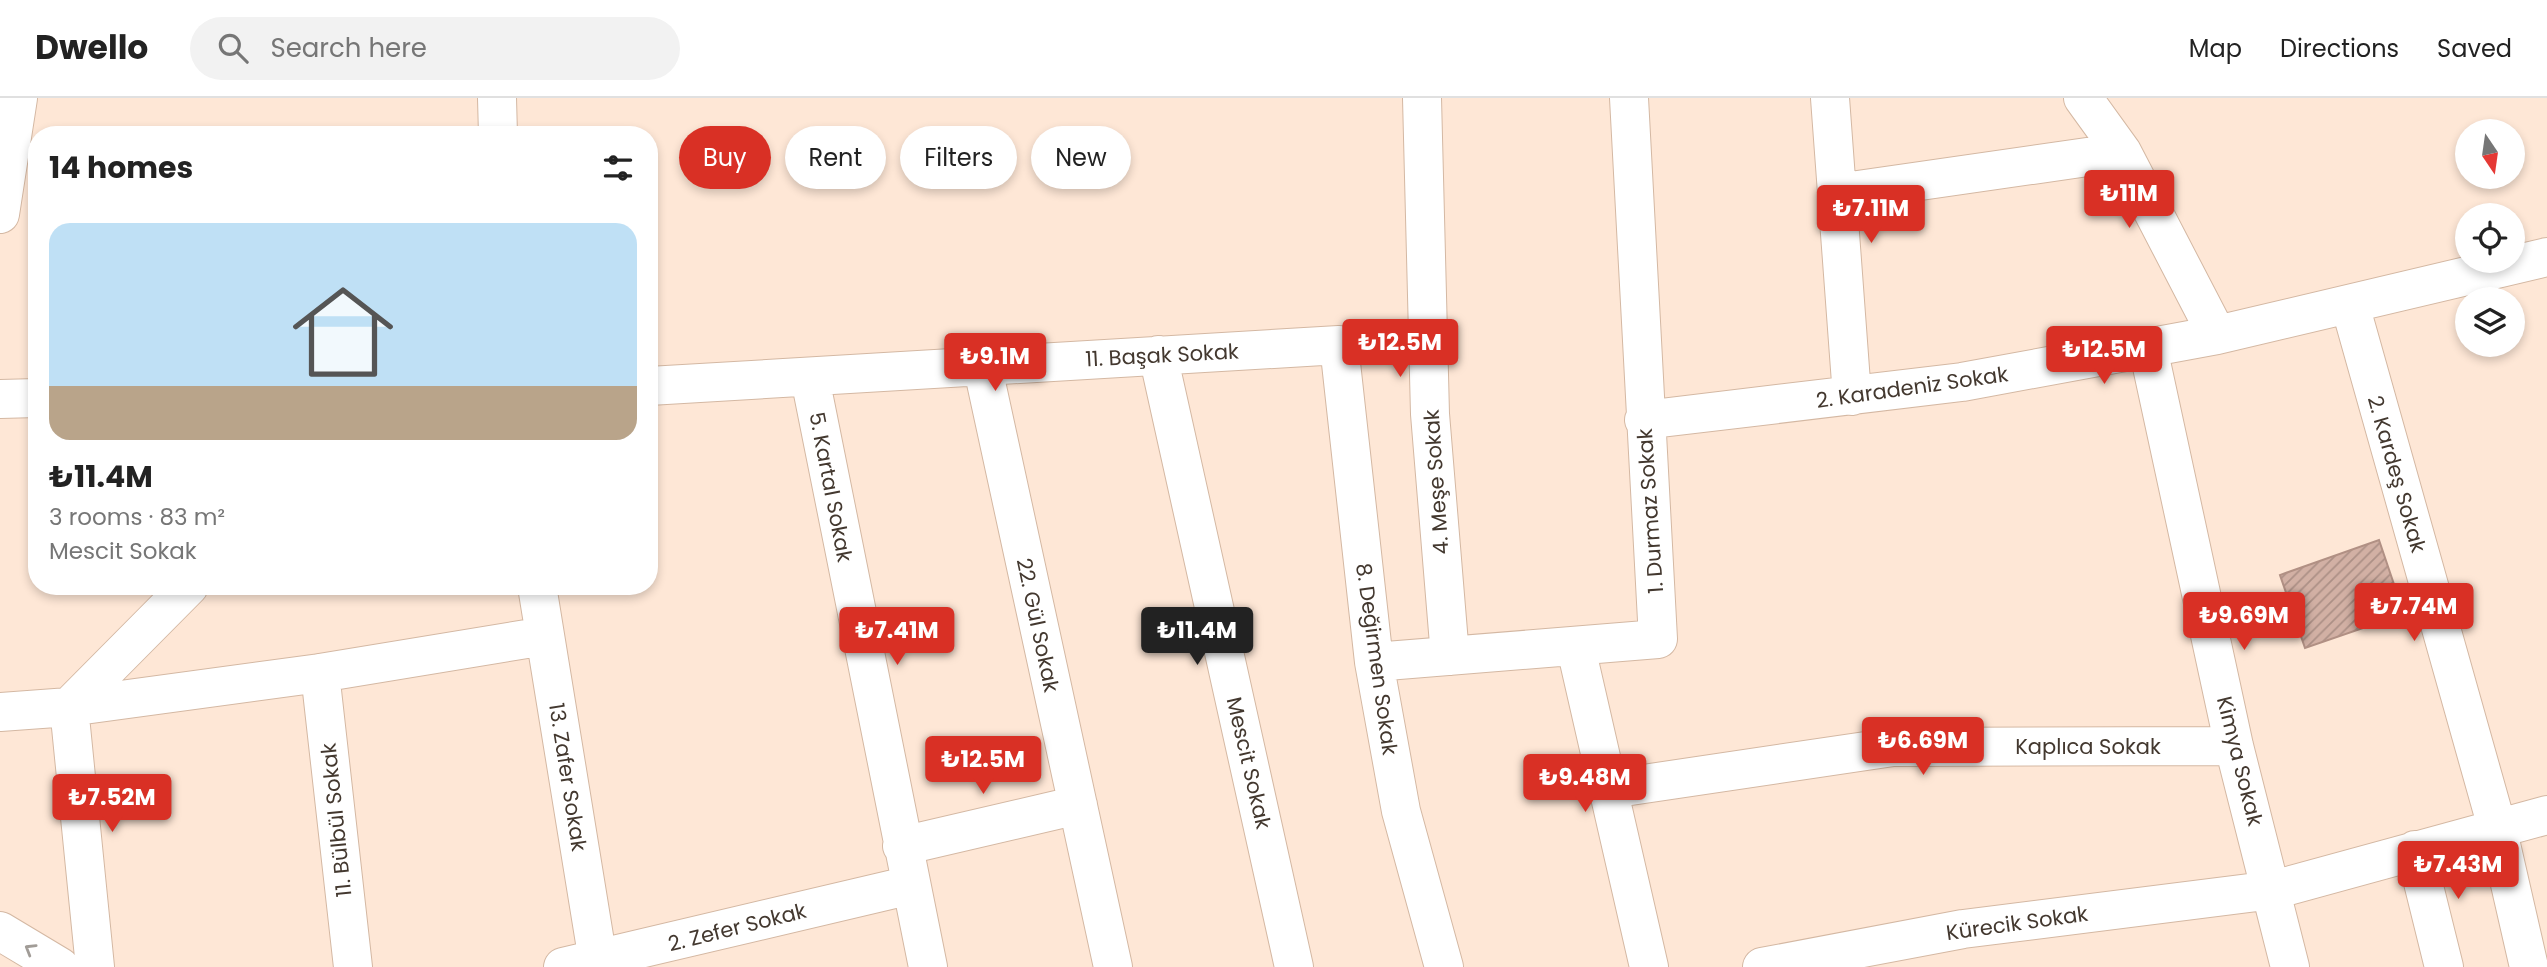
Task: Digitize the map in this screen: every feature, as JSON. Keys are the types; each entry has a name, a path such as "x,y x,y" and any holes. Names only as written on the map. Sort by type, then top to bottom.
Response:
{"street":[{"path":"0,214 18,98"},
{"path":"497,98 498,126"},
{"name":"4. Meşe Sokak","path":"1422,98 1430,414 1450,656"},
{"name":"1. Durmaz Sokak","path":"1374,662 1576,648 1658,639 1644,420 1629,98"},
{"path":"1830,98 1852,396"},
{"path":"2083,98 2122,152 2217,335"},
{"path":"1837,193 2122,152"},
{"name":"2. Karadeniz Sokak","path":"1644,420 1962,382 2217,335 2547,257"},
{"name":"2. Kardeş Sokak","path":"2350,305 2497,827 2529,967"},
{"name":"11. Başak Sokak","path":"658,386 810,378 982,364 1339,345"},
{"name":"8. Değirmen Sokak","path":"1339,345 1374,662 1401,811 1444,967"},
{"name":"Kimya Sokak","path":"2148,348 2234,746 2273,890 2290,967"},
{"name":"Mescit Sokak","path":"1158,355 1294,967"},
{"name":"22. Gül Sokak","path":"982,364 1113,967"},
{"name":"5. Kartal Sokak","path":"810,378 928,967"},
{"path":"0,399 28,398"},
{"path":"69,707 181,595"},
{"name":"13. Zafer Sokak","path":"538,595 587,965"},
{"path":"0,712 69,707 320,673 545,636"},
{"path":"1576,648 1649,967"},
{"name":"11. Bülbül Sokak","path":"320,673 353,967"},
{"path":"69,707 95,967"},
{"name":"Kaplıca Sokak","path":"1610,789 1893,747 2234,746"},
{"path":"902,846 1078,805"},
{"name":"Kürecik Sokak","path":"1762,967 1963,929 2273,890 2547,815"},
{"path":"2415,850 2444,967"},
{"name":"2. Zefer Sokak","path":"587,965 911,885"},
{"path":"0,931 60,967"}],"building":[{"path":"2379,540 2404,614 2305,648 2280,575"}]}
